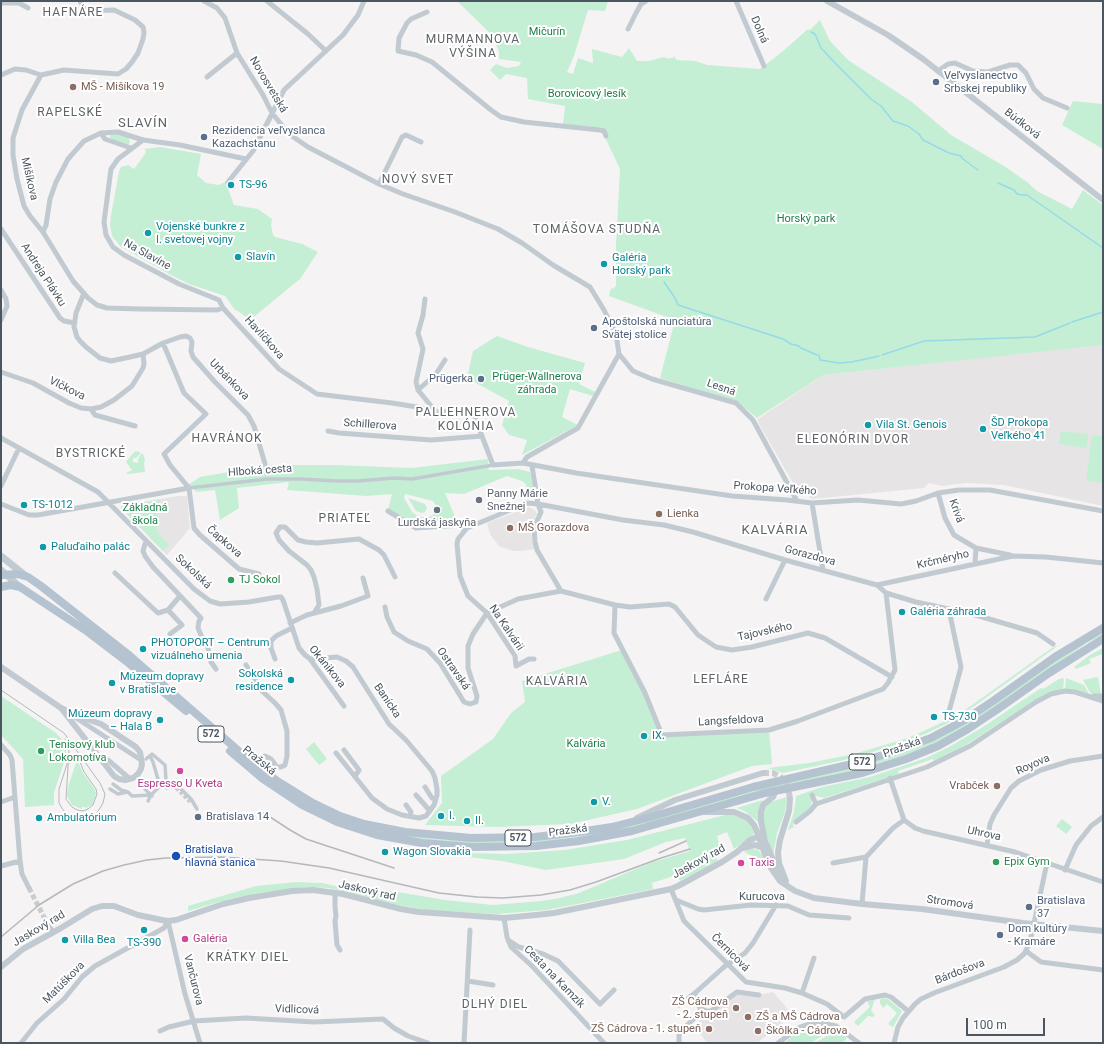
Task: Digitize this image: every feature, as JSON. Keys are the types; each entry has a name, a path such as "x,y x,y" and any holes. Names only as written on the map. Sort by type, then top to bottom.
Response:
{"main road":[{"name":"Pražská","path":"1,556 77,613 181,700 222,738 286,787 330,812 355,822 406,832 455,837 517,838 579,832 630,822 753,787 865,761 917,744 949,729 977,713 1055,657 1103,628"},
{"name":"Pražská","path":"2,573 17,574 28,577"},
{"name":"Pražská","path":"2,573 20,587 88,632 126,661 179,705 241,761 277,790 316,812 357,829 406,840 450,846 493,848 579,842 652,826 776,790 862,773 906,759 938,746 984,719 1054,669 1103,639"},
{"path":"1,587 11,585 20,587"}],"street":[{"path":"1,75 15,69 26,70 41,75 64,70 115,74 129,67 138,53 144,34 142,25 129,16 114,10 89,12 84,8 80,1"},
{"name":"Novosvetská","path":"204,1 217,8 225,18 238,53 272,113 289,134 308,147 379,184 498,229 590,287 616,334 620,354"},
{"path":"267,1 308,34 326,51"},
{"path":"228,182 252,151 284,90 343,35 354,22 364,1"},
{"path":"628,29 636,13 646,1"},
{"name":"Dolná","path":"736,1 764,66"},
{"name":"Búdková","path":"827,1 888,35 923,59 1103,200"},
{"path":"1,3 19,3 28,8"},
{"path":"398,51 399,38 407,23 411,19 427,12"},
{"path":"398,51 403,48"},
{"path":"398,51 416,55 432,62 501,117 524,122 600,130 604,131 606,136"},
{"path":"207,77 238,53"},
{"path":"938,71 948,64 955,63 973,71 988,72 1010,65 1018,65 1026,73 1034,89 1043,98 1068,108"},
{"name":"Mišíkova","path":"41,75 20,115 14,134 12,144 15,171 22,200 30,216 43,232 73,281 84,293"},
{"path":"284,90 291,89"},
{"path":"43,232 46,225 50,199 65,163 84,141 101,133 118,132 143,140 180,145 246,159"},
{"path":"101,133 105,138 131,148"},
{"path":"379,184 402,137 406,135 421,142"},
{"name":"Na Slavíne","path":"143,140 118,159 111,171 104,222 110,242 113,247 124,255 179,284 219,300 223,308"},
{"name":"Andreja Plávku","path":"1,229 60,318 64,322 75,323"},
{"path":"1,290 6,299 7,306 1,320"},
{"path":"189,488 170,465 164,454 206,414 184,392 163,343 142,354 111,361 100,358 86,348 78,338 75,323 76,313 84,293 94,303 107,308 217,310 223,308"},
{"path":"425,299 423,315 418,333 423,349 416,382 418,390 436,412"},
{"name":"Havlíčkova","path":"223,308 278,369 318,394 392,403 436,412 469,411 474,415 493,465"},
{"name":"Urbánkova","path":"163,343 184,336 190,338 192,342 191,351 193,357 215,382 248,415 254,426 265,464"},
{"name":"Vlčkova","path":"1,372 33,383 81,408 91,409 114,400 132,386 143,368 144,364 142,354"},
{"path":"523,463 527,457 578,428 620,354"},
{"name":"Lesná","path":"620,354 633,371 652,379 736,403 753,420 797,500"},
{"path":"418,390 436,374 445,360"},
{"path":"91,409 95,415 135,426"},
{"name":"Schillerova","path":"328,431 431,440 482,436"},
{"name":"Sokolská","path":"1,438 105,497 109,503 194,589 210,601 220,604 256,601"},
{"path":"1,486 19,448"},
{"name":"Prokopa Veľkého","path":"493,465 523,463 532,466 732,496 797,500 812,503 858,500 901,504 916,501 938,493 959,490 990,490 1103,511"},
{"name":"Hlboká cesta","path":"1,504 29,515 46,515 189,488 267,479 300,478 336,481 394,478 412,479 493,465"},
{"path":"532,466 540,512 534,528 535,542 537,550 561,591"},
{"name":"Čapkova","path":"189,488 194,528 239,569 259,574"},
{"name":"Krivá","path":"938,493 945,518 954,535 976,548"},
{"name":"Gorazdova","path":"464,530 474,524 524,503 538,504 623,520 664,525 877,585 886,593 916,602 972,614 1037,633 1053,644"},
{"path":"812,503 823,570"},
{"path":"388,511 416,528 460,526 464,530"},
{"path":"314,613 319,605 319,598 314,577 307,565 289,551 279,540 276,533 280,527 285,527 298,540 306,542 317,543 359,539 379,550 384,555 395,577"},
{"name":"Na Kalvárii","path":"464,530 458,539 457,544 462,583 468,596 487,613 515,656 516,666 529,659 534,659"},
{"path":"147,542 143,551 144,556 201,618 198,628 208,648 211,662 216,669"},
{"path":"975,563 976,548"},
{"name":"Krčméryho","path":"976,548 1013,556 1046,557 1103,563"},
{"name":"Krčméryho","path":"877,585 1013,556"},
{"path":"766,599 785,560"},
{"path":"115,573 158,613 168,610 180,596"},
{"path":"275,659 271,648 271,641 291,625 314,613 341,606 368,596 363,578"},
{"name":"Tajovského","path":"487,613 518,599 561,591 615,605 642,607 669,604 675,607 691,628 703,639 716,647 727,650 752,647 808,633 826,638 892,677"},
{"path":"886,593 895,670 892,677"},
{"name":"Okánikova","path":"256,601 281,597 299,648 304,655 310,659 344,706"},
{"name":"Langsfeldova","path":"615,605 614,633 646,693 662,735 769,730 798,721 883,689 892,677"},
{"name":"Ostravská","path":"385,607 387,617 394,632 408,641 427,649 440,663 464,702 470,704 476,702 477,696 468,668 468,646 473,634 487,613"},
{"path":"168,610 182,625 170,634"},
{"path":"947,719 961,667 949,610"},
{"name":"Banícka","path":"310,659 337,657 346,660 353,667 389,724 406,740 432,771 436,784 436,799 430,811"},
{"path":"246,665 262,691 281,710 287,732 287,756 284,765 277,767 271,759 265,756 262,757 256,765"},
{"path":"1,667 61,708 153,762 160,786"},
{"path":"796,822 816,804 890,778 927,767 970,746 1047,696 1064,691 1076,692 1103,701"},
{"path":"1091,696 1103,696"},
{"path":"61,708 116,778 121,780 130,780 136,776 146,758 152,754 166,765 167,788"},
{"path":"61,708 101,724 138,749 146,758"},
{"path":"1,745 10,755 12,760 20,861 22,874 30,888"},
{"path":"344,750 359,770 355,776"},
{"path":"336,753 372,798 394,812 419,818 426,816 430,811 416,795"},
{"name":"Royova","path":"987,845 990,824 994,815 1011,788 1019,781 1041,770 1070,761 1103,756"},
{"path":"630,822 675,800 763,773"},
{"name":"Uhrova","path":"890,778 904,820 909,825 923,831 1017,852 1103,882"},
{"path":"148,801 166,780"},
{"path":"166,780 176,788"},
{"path":"166,780 178,786 191,799 195,808 190,802"},
{"path":"113,784 120,790 128,792 132,796 152,796"},
{"path":"142,786 152,796"},
{"path":"425,788 432,798 436,799"},
{"path":"110,789 118,794 128,792"},
{"name":"Stromová","path":"776,790 773,797 764,804 761,810 761,825 765,841 779,875 796,891"},
{"path":"812,795 816,804"},
{"path":"1,802 15,797"},
{"path":"786,881 780,868 778,852 789,811 790,799"},
{"path":"406,805 411,812 410,816"},
{"path":"698,812 730,812 741,814 752,823 758,836 765,841 762,848"},
{"path":"1066,870 1076,845 1091,826 1103,816"},
{"path":"833,863 866,857 893,828 904,820"},
{"name":"Stromová","path":"758,836 769,865 777,877 784,884 796,891 814,898 922,909 982,918 1103,931"},
{"name":"Jaskový rad","path":"1,968 19,952 95,907 105,905 114,906 138,915 168,921 236,900 302,890 335,893 419,912 504,918 554,913 671,889 704,872 758,836"},
{"name":"Jaskový rad","path":"739,850 755,845 762,848"},
{"path":"862,904 866,857"},
{"path":"1,866 20,861"},
{"path":"1047,863 1030,942 1026,951 1041,962 1103,970"},
{"name":"Černicová","path":"671,889 684,921 746,982 785,988 802,993 827,1004 844,1018 865,1000 885,995 891,996 908,1012"},
{"path":"335,893 334,907 336,916 337,945 340,950"},
{"name":"Kurucova","path":"676,900 704,910 751,905 776,905 788,906 809,915 849,918"},
{"path":"678,1005 695,993 724,967 744,953 753,943 776,905"},
{"name":"Cesta na Kamzík","path":"504,918 508,940 515,951 532,966 604,1043"},
{"path":"46,921 53,932"},
{"name":"Vančurova","path":"168,921 185,994 200,1043"},
{"name":"Matúškova","path":"20,1043 37,1023 64,999 82,977 95,966 164,928 168,921"},
{"path":"464,1043 470,930"},
{"path":"508,940 519,947 543,954 558,961 600,1004 614,990"},
{"name":"Bárdošova","path":"894,1043 898,1027 915,1004 927,996 1013,963 1026,951"},
{"path":"802,993 814,958"},
{"path":"468,980 493,985"},
{"path":"700,1008 706,1011 712,1011 737,992 759,995"},
{"path":"679,1043 680,1035 683,1029 701,1011 696,1000 695,993"},
{"name":"Vidlicová","path":"160,1031 169,1026 194,1021 246,1018 314,1022 383,1019 394,1028 408,1036 428,1043"},
{"path":"778,1043 800,1027 809,1024 821,1023 836,1026 859,1043"}],"shaded area":[{"path":"1103,344 1103,506 1004,485 966,483 942,486 929,483 924,488 812,499 809,496 809,493 804,491 802,493 797,490 758,422 758,419 823,375"},
{"path":"187,496 190,528 167,555 150,538 157,532 160,499"},
{"name":"MŠ Gorazdova","path":"529,507 535,510 537,514 531,534 534,549 513,551 499,546 490,534 487,523"},
{"name":"ZŠ a MŠ Cádrova","path":"737,992 759,995 773,992 793,1015 757,1043 707,1043 694,1025"}],"green space":[{"name":"Horský park","path":"457,1 608,1 605,11 588,10 574,56 567,72 573,74 578,58 593,63 592,49 622,57 629,48 637,61 649,61 664,57 669,59 673,58 673,56 677,60 695,61 707,65 760,69 808,29 810,30 820,20 830,41 848,60 912,102 951,135 1004,166 1037,191 1072,209 1083,190 1103,205 1103,345 823,375 757,418 744,407 732,400 660,378 675,320 609,296 611,288 613,289 616,286 616,245 620,169 603,133 603,128 563,124 565,106 528,99 527,78 506,74 500,80 490,70 496,64 507,68 519,66 521,62 499,59 499,52 493,36"},
{"path":"1073,101 1103,104 1103,149 1062,125"},
{"path":"110,134 119,134 128,137 130,141 129,144 124,144 110,138"},
{"path":"160,147 201,154 197,175 206,183 219,185 227,181 230,183 227,186 234,205 258,209 272,219 271,225 273,235 275,237 302,244 318,252 300,279 250,320 235,310 225,296 189,284 171,275 120,246 112,236 110,225 111,215 121,167 128,165 134,169 145,154 146,151 144,149"},
{"name":"Prüger-Wallnerova záhrada","path":"497,336 528,347 585,363 579,384 595,392 593,396 570,389 562,417 578,425 522,455 527,440 509,435 502,425 509,401 467,378 473,351"},
{"path":"1061,431 1088,434 1087,448 1059,444"},
{"path":"1092,435 1103,436 1103,483 1086,481"},
{"path":"137,451 141,453 136,458 133,458 133,462 138,463 138,459 142,453 145,461 145,472 127,474 126,473 132,470 126,462 134,452"},
{"path":"488,459 489,470 518,469 530,472 534,497 531,499 531,495 528,492 526,484 522,481 507,476 464,494 445,493 458,524 416,527 388,510 392,494 366,496 287,490 289,482 237,488 239,508 220,520 215,490 197,492 188,485 200,477 268,465 333,465 412,468","holes":["405,494 433,501 440,511 429,517 422,517 412,512 404,498"]},
{"path":"408,498 425,504 427,508 425,512 422,513 416,511"},
{"name":"Základná škola","path":"160,499 157,532 169,545 163,551 121,508 121,506"},
{"path":"1103,632 1103,635 1087,643 969,725 936,743 879,765 635,827 600,834 538,842 474,844 434,841 397,835 435,839 504,842 565,837 893,756 939,738 1057,660"},
{"path":"1059,645 973,707 946,724 925,734 886,748 844,760 783,773 768,768 809,763 854,754 908,738 965,710 1052,648"},
{"path":"1103,648 1103,654 1089,659 1091,663 1076,669 1074,667 1090,655"},
{"name":"Kalvária","path":"622,650 645,693 662,735 769,730 772,764 752,766 637,809 570,824 497,827 425,825 442,803 441,776 493,739 511,713 525,702 522,681"},
{"path":"1098,677 1101,694 1091,694 1083,680"},
{"path":"1063,678 1063,690 1037,699 969,743 935,762 933,759 898,771 899,774 824,798 812,795 811,809 794,821 794,827 788,830 794,812 796,796 822,787 870,777 926,758 949,747 983,727 1041,688 1043,689"},
{"path":"1066,678 1084,685 1089,694 1078,690 1065,689"},
{"name":"Tenisový klub Lokomotíva","path":"1,696 56,733 64,742 66,756 54,793 54,805 25,807 23,759 1,735"},
{"path":"314,742 327,759 319,765 306,749"},
{"path":"77,760 83,773 96,793 92,805 86,808 82,807 82,809 72,805 67,796 68,787"},
{"path":"787,797 785,812 777,833 773,855 764,828 764,808 770,802"},
{"path":"763,800 758,822 746,812 737,808"},
{"path":"725,815 733,815 743,818 750,823 754,833 734,849 727,832 717,836 720,848 715,856 718,861 680,881 677,875 652,883 653,889 547,910 496,914 425,910 393,904 328,888 306,887 229,899 188,911 188,906 256,886 297,882 322,883 349,889 350,884 445,900 493,905 560,898 579,893 650,863 690,851 685,838 666,842 624,859 546,870 502,861 428,852 428,850 506,854 564,850 627,840"},
{"path":"1062,819 1072,827 1066,834 1056,826"},
{"path":"749,849 758,850 763,855 766,863 761,866 753,856 744,852"},
{"path":"883,998 888,999 902,1011 893,1027 888,1024 897,1013 887,1004 883,1008 880,1000"},
{"path":"875,999 871,1011 875,1015 873,1017 868,1016 858,1026 854,1022 870,1007 867,1002"},
{"path":"821,1027 832,1029 811,1043 784,1043 799,1031"},
{"path":"837,1030 846,1037 846,1040 841,1043 815,1043"}],"waterway":[{"path":"811,32 815,34 821,48 871,99 881,106 893,121 908,126 919,134 923,140 949,153 961,156 978,170"},
{"path":"998,183 1014,190 1017,194 1027,195 1103,248"},
{"path":"664,282 678,305 783,339 817,355"},
{"path":"1072,322 1103,312"},
{"path":"882,355 924,341 1035,337 1070,323"},
{"path":"819,355 820,360 839,363 852,362 879,356"}],"tunnel":[{"path":"763,773 773,773 782,778 788,787 790,799"},
{"path":"176,788 190,802"},
{"path":"29,888 46,921"}],"tram line":[{"path":"1,690 64,733 100,783 105,794 103,803 97,813 88,817 80,818 69,815 63,810 59,803 59,789 69,758"},
{"path":"65,739 69,751 66,799 72,807 83,811 93,805 97,794 96,789 84,772 78,757"}],"railway":[{"path":"264,813 306,839 394,868"},
{"path":"659,853 686,841"},
{"path":"1,937 39,905 73,884 103,871 147,860 166,858 221,857 281,861 329,868 439,893 503,898 541,895 570,890 690,849"}],"place":[{"name":"Veľvyslanectvo Srbskej republiky","path":"936,82"},
{"name":"MŠ - Mišíkova 19","path":"73,87"},
{"name":"Rezidencia veľvyslanca Kazachstanu","path":"204,137"},
{"name":"TS-96","path":"231,185"},
{"name":"Vojenské bunkre z I. svetovej vojny","path":"148,233"},
{"name":"Slavín","path":"238,257"},
{"name":"Galéria Horský park","path":"604,264"},
{"name":"Apoštolská nunciatúra Svätej stolice","path":"594,328"},
{"name":"Prügerka","path":"481,379"},
{"name":"Vila St. Genois","path":"868,425"},
{"name":"ŠD Prokopa Veľkého 41","path":"983,429"},
{"name":"Panny Márie Snežnej","path":"479,500"},
{"name":"TS-1012","path":"24,505"},
{"name":"Lurdská jaskyňa","path":"437,510"},
{"name":"Lienka","path":"659,514"},
{"name":"MŠ Gorazdova","path":"510,528"},
{"name":"Paluďaiho palác","path":"43,547"},
{"name":"TJ Sokol","path":"231,580"},
{"name":"Galéria záhrada","path":"902,612"},
{"name":"PHOTOPORT – Centrum vizuálneho umenia","path":"143,649"},
{"name":"Sokolská residence","path":"291,680"},
{"name":"Múzeum dopravy v Bratislave","path":"112,683"},
{"name":"TS-730","path":"934,717"},
{"name":"Múzeum dopravy – Hala B","path":"160,720"},
{"name":"IX.","path":"644,736"},
{"name":"Tenisový klub Lokomotíva","path":"41,751"},
{"name":"Espresso U Kveta","path":"180,771"},
{"name":"Vrabček","path":"997,786"},
{"name":"V.","path":"594,802"},
{"name":"I.","path":"441,816"},
{"name":"Bratislava 14","path":"198,817"},
{"name":"Ambulatórium","path":"39,818"},
{"name":"II.","path":"467,821"},
{"name":"Wagon Slovakia","path":"385,852"},
{"name":"Bratislava hlavná stanica","path":"176,856"},
{"name":"Epix Gym","path":"996,862"},
{"name":"Taxis","path":"741,863"},
{"name":"Bratislava 37","path":"1029,907"},
{"name":"TS-390","path":"144,930"},
{"name":"Dom kultúry - Kramáre","path":"1000,935"},
{"name":"Galéria","path":"185,939"},
{"name":"Villa Bea","path":"65,940"},
{"name":"ZŠ Cádrova - 2. stupeň","path":"736,1008"},
{"name":"ZŠ a MŠ Cádrova","path":"748,1017"},
{"name":"ZŠ Cádrova - 1. stupeň","path":"709,1029"},
{"name":"Škôlka - Cádrova","path":"758,1031"}],"district":[{"name":"HAFNÁRE","path":"73,13"},
{"name":"MURMANNOVA VÝŠINA","path":"473,47"},
{"name":"RAPELSKÉ","path":"70,113"},
{"name":"SLAVÍN","path":"143,124"},
{"name":"NOVÝ SVET","path":"418,180"},
{"name":"TOMÁŠOVA STUDŇA","path":"597,230"},
{"name":"PALLEHNEROVA KOLÓNIA","path":"466,420"},
{"name":"HAVRÁNOK","path":"227,439"},
{"name":"ELEONÓRIN DVOR","path":"853,440"},
{"name":"BYSTRICKÉ","path":"91,454"},
{"name":"PRIATEĽ","path":"345,519"},
{"name":"KALVÁRIA","path":"775,531"},
{"name":"LEFLÁRE","path":"721,680"},
{"name":"KALVÁRIA","path":"557,682"},
{"name":"KRÁTKY DIEL","path":"248,958"},
{"name":"DLHÝ DIEL","path":"495,1005"}],"park label":[{"name":"Mičurín","path":"547,32"},
{"name":"Borovicový lesík","path":"587,94"}]}
